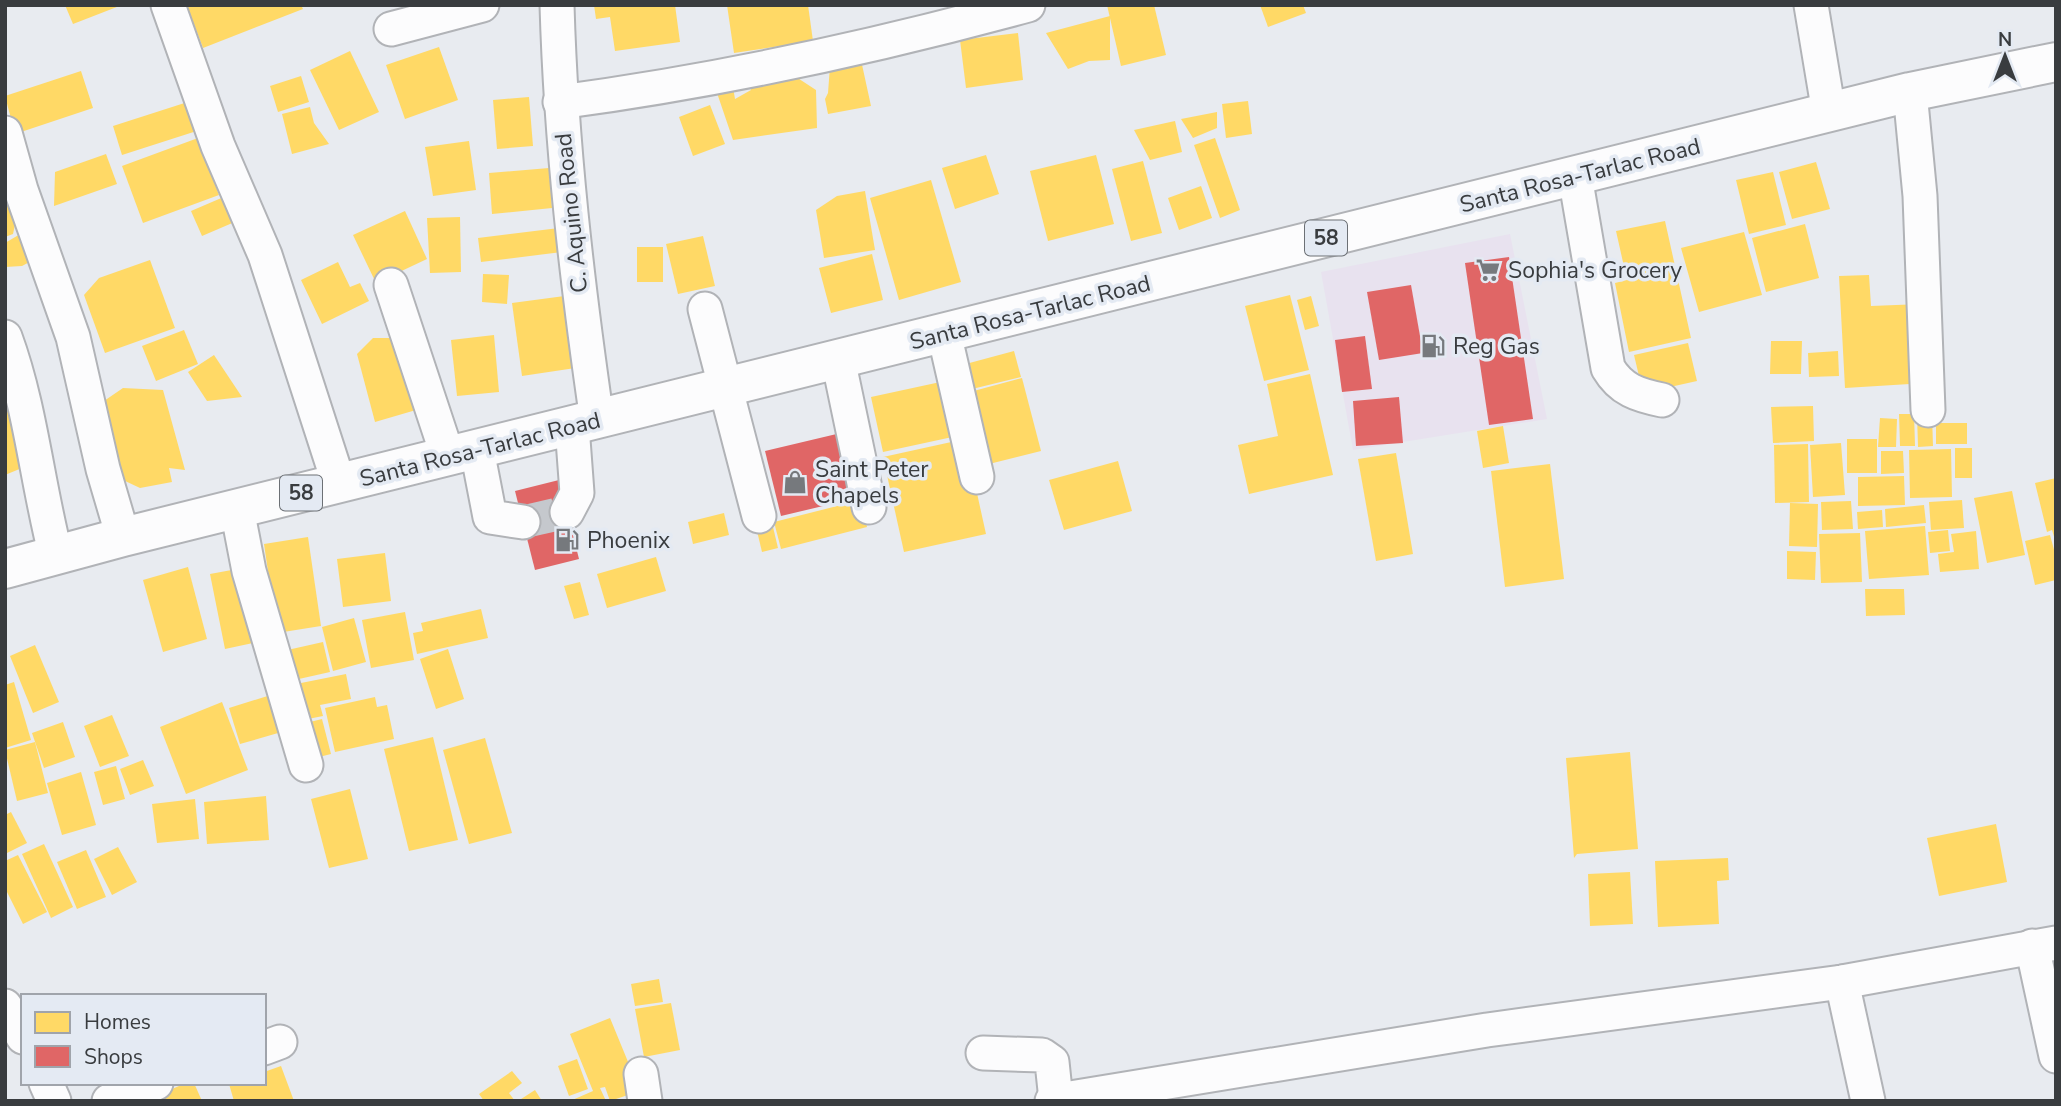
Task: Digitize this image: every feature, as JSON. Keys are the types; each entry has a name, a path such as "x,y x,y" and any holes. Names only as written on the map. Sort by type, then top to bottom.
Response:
{"highway":[{"name":"Santa Rosa-Tarlac Road","path":"5,569 123,537 1910,92 2056,62"}],"street":[{"path":"168,5 218,146 265,255 339,484"},
{"path":"391,29 482,5"},
{"name":"C. Aquino Road","path":"557,5 560,102 580,303 584,423 577,493 566,512"},
{"path":"560,102 710,79 946,28 1028,5"},
{"path":"1811,5 1829,113"},
{"path":"1910,92 1920,196 1928,410"},
{"path":"5,133 21,190 73,337 103,469 123,537"},
{"path":"1575,176 1608,368 1615,380 1634,394 1662,400"},
{"path":"391,285 490,517 523,522"},
{"path":"705,309 759,516"},
{"path":"944,333 977,477"},
{"path":"5,337 30,421 43,504 56,556"},
{"path":"838,359 869,508"},
{"path":"237,509 249,571 306,765"},
{"path":"983,1053 1042,1055 1052,1062 1054,1100 1143,1093 1487,1030 1842,982 2044,944 2056,1056"},
{"path":"1842,982 1868,1101"},
{"path":"5,1006 21,1034"},
{"path":"47,1085 54,1101"},
{"path":"108,1101 151,1085"}],"shaded area":[{"name":"Reg Gas","path":"1510,234 1547,419 1353,450 1321,272"}],"building: Homes":[{"path":"65,5 122,5 73,24"},
{"path":"301,5 303,9 203,48 187,6"},
{"path":"594,5 675,5 680,42 615,51 610,17 596,19"},
{"path":"727,5 808,5 813,41 734,53"},
{"path":"1107,5 1154,5 1166,55 1121,66"},
{"path":"1260,5 1303,5 1306,13 1268,27"},
{"path":"1110,16 1110,60 1089,61 1068,69 1046,33"},
{"path":"1018,33 1023,80 966,88 960,40"},
{"path":"439,47 458,100 405,119 386,65"},
{"path":"350,51 379,112 339,130 310,70"},
{"path":"861,60 871,106 828,114 825,99 830,66"},
{"path":"81,71 93,108 15,134 5,96"},
{"path":"790,73 816,90 817,128 733,140 716,90 733,87 735,99 751,90 748,81"},
{"path":"301,76 309,102 278,112 270,86"},
{"path":"529,97 533,146 497,149 493,100"},
{"path":"197,99 206,128 122,155 113,126"},
{"path":"1248,101 1252,134 1226,138 1222,104"},
{"path":"710,105 725,144 693,156 679,117"},
{"path":"310,107 314,123 329,144 292,154 282,114"},
{"path":"1217,112 1217,128 1193,138 1181,119"},
{"path":"1175,121 1182,152 1150,160 1134,130"},
{"path":"198,138 219,195 143,223 122,166"},
{"path":"1215,138 1240,210 1220,218 1194,145"},
{"path":"469,141 476,190 433,196 425,147"},
{"path":"106,154 117,184 54,206 55,172"},
{"path":"986,155 999,194 955,209 942,168"},
{"path":"1096,155 1114,224 1048,241 1030,171"},
{"path":"1143,161 1162,233 1131,241 1112,169"},
{"path":"1816,162 1830,209 1792,219 1779,172"},
{"path":"549,168 552,208 492,214 489,173"},
{"path":"1773,172 1786,225 1749,234 1736,180"},
{"path":"5,180 16,220 13,234 5,237"},
{"path":"931,180 961,282 899,300 870,198"},
{"path":"1201,186 1212,218 1179,230 1168,198"},
{"path":"865,191 875,250 824,258 816,210 837,196"},
{"path":"226,196 237,221 202,236 191,211"},
{"path":"405,211 427,259 376,283 353,235"},
{"path":"460,217 461,272 430,273 427,218"},
{"path":"1665,221 1691,338 1629,352 1615,283 1627,280 1616,231"},
{"path":"1805,224 1819,278 1766,292 1752,238"},
{"path":"559,228 562,252 481,262 478,238"},
{"path":"1744,232 1762,295 1699,312 1681,248"},
{"path":"22,233 37,258 22,266 5,267 5,243"},
{"path":"703,236 715,286 678,294 666,244"},
{"path":"637,247 663,247 663,282 637,282"},
{"path":"872,254 883,300 831,313 819,268"},
{"path":"150,260 175,328 105,353 84,295 99,278"},
{"path":"338,262 350,287 360,283 369,301 322,324 301,280"},
{"path":"483,274 509,275 507,304 482,302"},
{"path":"1869,275 1871,306 1921,304 1926,383 1845,388 1839,276"},
{"path":"572,295 582,367 522,376 512,303"},
{"path":"1290,295 1309,370 1264,381 1245,306"},
{"path":"1311,296 1319,326 1305,330 1297,300"},
{"path":"184,330 198,364 156,381 142,346"},
{"path":"494,335 499,392 457,396 451,340"},
{"path":"373,338 396,338 416,410 375,422 357,354"},
{"path":"1771,341 1802,341 1801,374 1770,374"},
{"path":"1688,343 1697,381 1643,393 1634,355"},
{"path":"1014,351 1021,377 968,390 962,365"},
{"path":"1838,351 1839,376 1809,377 1808,353"},
{"path":"214,355 242,397 207,401 188,372"},
{"path":"1310,374 1333,475 1249,494 1238,445 1278,436 1267,384"},
{"path":"1022,378 1041,451 989,464 970,392"},
{"path":"945,381 957,436 883,452 871,397"},
{"path":"123,388 163,390 185,470 169,468 172,482 140,488 123,480 104,401"},
{"path":"5,395 34,463 5,475"},
{"path":"1813,406 1814,441 1773,443 1771,407"},
{"path":"1899,414 1914,414 1915,446 1900,446"},
{"path":"1917,415 1932,415 1933,446 1918,447"},
{"path":"1880,418 1897,419 1896,447 1878,447"},
{"path":"1936,423 1967,423 1967,444 1936,444"},
{"path":"1503,426 1509,463 1483,468 1477,431"},
{"path":"965,439 986,534 904,552 883,457"},
{"path":"1847,439 1877,439 1877,473 1847,473"},
{"path":"1841,443 1845,495 1813,497 1810,445"},
{"path":"1808,444 1809,502 1775,503 1774,445"},
{"path":"1955,448 1972,448 1972,478 1955,478"},
{"path":"1951,449 1952,497 1910,498 1909,450"},
{"path":"1881,451 1903,451 1904,473 1881,474"},
{"path":"1396,453 1413,554 1376,561 1358,459"},
{"path":"1118,461 1132,511 1064,530 1049,480"},
{"path":"1550,464 1564,579 1505,587 1491,471"},
{"path":"1904,476 1905,505 1858,506 1858,477"},
{"path":"2056,478 2055,540 2052,530 2047,532 2035,483"},
{"path":"2012,491 2025,555 1987,563 1974,498"},
{"path":"861,500 867,527 781,549 774,522"},
{"path":"1962,500 1964,528 1931,530 1929,502"},
{"path":"1851,501 1853,529 1822,530 1821,502"},
{"path":"1790,503 1818,504 1817,547 1789,546"},
{"path":"1924,505 1926,523 1886,527 1885,509"},
{"path":"1882,510 1883,527 1858,529 1857,512"},
{"path":"724,513 729,535 693,544 688,522"},
{"path":"1925,526 1929,575 1869,579 1865,531"},
{"path":"773,527 778,548 762,552 757,531"},
{"path":"1948,530 1950,551 1930,553 1928,532"},
{"path":"1976,531 1979,569 1940,572 1938,554 1954,552 1951,534"},
{"path":"1860,533 1862,582 1821,583 1819,534"},
{"path":"2050,535 2056,557 2056,580 2035,585 2025,541"},
{"path":"308,537 321,626 277,633 264,544"},
{"path":"1787,551 1816,552 1815,580 1787,579"},
{"path":"385,553 391,601 343,607 337,559"},
{"path":"656,557 666,591 607,608 597,574"},
{"path":"188,567 207,639 163,652 143,580"},
{"path":"237,569 253,643 225,649 210,574"},
{"path":"580,582 589,615 574,619 564,586"},
{"path":"1865,589 1904,589 1905,615 1866,616"},
{"path":"481,609 488,638 417,654 413,633 423,631 421,623"},
{"path":"405,612 414,660 371,668 362,620"},
{"path":"354,618 366,662 333,671 322,627"},
{"path":"323,642 330,672 290,681 283,651"},
{"path":"35,645 59,702 33,713 10,656"},
{"path":"448,649 464,699 436,709 420,659"},
{"path":"346,674 351,699 320,705 323,716 303,720 296,684"},
{"path":"14,682 31,740 5,748 5,685"},
{"path":"274,694 285,731 240,744 229,708"},
{"path":"375,697 377,707 387,705 394,739 335,752 325,708"},
{"path":"222,702 248,770 186,794 160,727"},
{"path":"112,715 129,756 100,767 84,726"},
{"path":"322,719 331,754 307,760 298,725"},
{"path":"63,722 75,757 44,768 32,733"},
{"path":"433,737 458,840 409,851 384,749"},
{"path":"485,738 512,833 469,844 443,750"},
{"path":"35,742 48,793 17,801 5,750"},
{"path":"1630,752 1638,849 1577,854 1574,858 1566,758"},
{"path":"143,760 154,786 130,795 120,769"},
{"path":"116,766 125,799 103,805 94,772"},
{"path":"81,772 96,825 62,835 47,783"},
{"path":"350,789 368,859 329,868 311,799"},
{"path":"266,796 269,840 207,844 204,802"},
{"path":"195,799 199,839 157,843 152,804"},
{"path":"11,812 27,843 5,854 5,815"},
{"path":"1996,824 2007,882 1939,896 1927,838"},
{"path":"44,844 73,907 51,918 22,854"},
{"path":"118,847 137,882 112,895 94,859"},
{"path":"86,850 106,897 77,909 57,862"},
{"path":"18,855 47,912 23,924 5,888 5,861"},
{"path":"1728,858 1729,880 1717,881 1719,924 1658,927 1655,861"},
{"path":"1630,872 1633,924 1590,926 1588,874"},
{"path":"659,979 663,1002 635,1006 631,984"},
{"path":"671,1003 680,1050 644,1057 635,1009"},
{"path":"610,1018 640,1091 610,1101 605,1087 600,1088 606,1101 570,1101 593,1091 570,1034"},
{"path":"577,1059 588,1089 569,1096 558,1066"},
{"path":"281,1066 294,1101 234,1101 229,1085 266,1085 266,1071"},
{"path":"512,1071 522,1083 509,1093 515,1101 484,1101 479,1094"},
{"path":"181,1085 195,1085 202,1101 158,1101 156,1096"},
{"path":"535,1090 542,1101 518,1101"}],"building: Shops":[{"path":"1509,257 1533,419 1489,425 1465,263"},
{"path":"1411,285 1423,353 1379,360 1367,292"},
{"path":"1365,336 1372,389 1342,392 1335,340"},
{"path":"1399,397 1403,443 1356,446 1353,401"},
{"path":"845,432 861,497 781,516 765,451"},
{"path":"559,480 579,559 535,570 515,491"}],"tunnel":[{"path":"523,522 567,512"}],"place":[{"name":"Sophia's Grocery","path":"1488,270"},
{"name":"Reg Gas","path":"1433,346"},
{"name":"Saint Peter Chapels","path":"795,482"},
{"name":"Phoenix","path":"567,540"}]}
